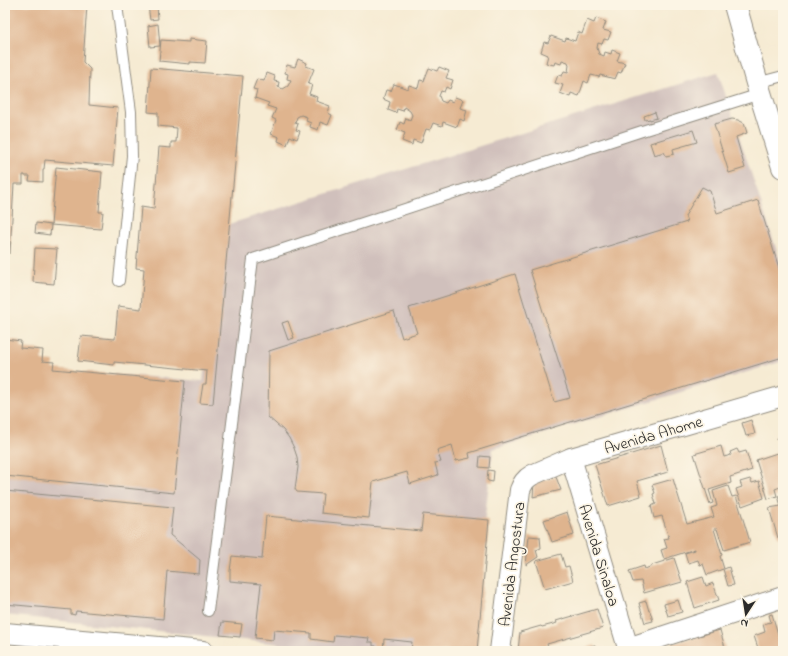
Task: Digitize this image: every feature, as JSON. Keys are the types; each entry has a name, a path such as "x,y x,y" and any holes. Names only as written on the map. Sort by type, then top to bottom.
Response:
{"main road":[{"path":"735,5 783,167"}],"street":[{"name":"Avenida Ahome","path":"526,478 571,458 783,396"},
{"name":"Avenida Sinaloa","path":"571,458 628,650"},
{"name":"Avenida Angostura","path":"500,651 520,490 522,483 526,478"},
{"path":"628,650 783,597"},
{"path":"5,633 203,651"}],"lane":[{"path":"117,5 131,112 132,156 119,281"},
{"path":"208,611 253,259 642,131 759,89 783,76"}],"shaded area":[{"path":"718,72 783,270 783,361 493,449 469,651 347,651 5,615 5,366 203,381 223,226"}],"building":[{"path":"5,5 87,5 83,62 90,69 89,105 118,108 113,166 45,160 43,182 29,181 30,176 23,175 23,184 14,184 10,253 5,253"},
{"path":"148,5 157,5 158,19 150,20"},
{"path":"596,18 606,22 603,30 611,32 608,40 604,39 602,44 598,43 597,48 599,54 604,56 605,52 611,54 612,50 620,53 617,61 625,63 621,73 618,72 615,79 600,75 599,77 591,75 588,83 584,81 579,96 571,93 570,97 560,93 563,85 555,83 558,75 562,76 564,71 568,72 569,65 568,62 562,60 561,64 555,62 554,65 546,63 548,55 541,52 544,42 548,43 551,36 565,41 566,38 575,41 578,32 582,34 587,20 594,23"},
{"path":"158,24 160,46 150,47 148,26"},
{"path":"189,39 207,41 205,63 190,62 190,64 159,61 161,40 189,42"},
{"path":"298,59 307,63 306,66 314,69 308,84 312,85 309,94 317,97 316,101 330,106 328,113 332,115 328,125 320,122 318,130 310,127 311,123 306,121 307,117 301,115 297,117 295,123 298,124 296,130 300,131 297,139 290,136 287,145 278,141 279,137 271,134 276,120 272,118 276,109 267,106 269,103 255,98 257,90 253,89 257,79 264,81 267,73 275,76 274,81 279,82 278,87 283,89 288,86 291,80 287,79 288,74 285,73 287,65 295,67"},
{"path":"439,67 449,71 446,78 453,80 450,89 446,87 444,92 441,91 439,96 441,101 446,103 448,100 453,102 455,97 463,100 460,108 467,110 464,121 460,119 457,127 443,122 442,126 433,123 430,130 426,129 421,143 413,140 412,145 402,141 405,133 397,130 400,122 404,124 406,118 410,120 412,115 410,111 404,107 403,111 397,109 396,113 388,110 390,102 383,99 386,90 391,91 394,84 408,89 409,85 418,88 420,80 424,81 429,68 437,71"},
{"path":"151,68 243,76 213,404 200,403 203,384 206,384 207,371 114,362 114,365 78,361 81,336 115,339 118,306 141,309 144,269 136,268 141,207 154,209 159,147 171,148 171,142 176,142 177,128 158,126 158,113 148,112"},
{"path":"655,112 657,118 645,120 644,116"},
{"path":"732,119 744,123 747,133 736,137 745,168 729,173 714,124"},
{"path":"693,130 697,142 673,149 674,154 666,156 664,152 654,155 650,143"},
{"path":"56,167 102,172 99,212 103,212 101,229 51,225"},
{"path":"702,187 710,191 717,213 758,200 783,281 783,357 469,453 470,458 456,461 452,445 437,450 441,462 435,463 438,475 410,484 407,472 373,482 369,518 321,513 323,494 297,492 295,489 298,467 294,448 283,430 268,417 269,351 394,311 402,338 417,333 409,308 515,274 554,402 570,398 530,270 687,222 685,216"},
{"path":"36,223 51,225 50,235 35,233"},
{"path":"35,248 57,249 54,284 33,282"},
{"path":"288,321 294,338 288,340 282,323"},
{"path":"5,339 21,341 20,348 43,350 42,361 54,362 53,369 185,381 174,493 5,476"},
{"path":"751,420 755,434 746,436 742,423"},
{"path":"783,436 783,457 777,438"},
{"path":"661,445 668,472 637,481 641,496 608,506 595,465"},
{"path":"721,446 724,457 731,455 730,452 737,449 739,453 746,451 752,470 730,477 731,483 709,490 713,503 710,504 694,454"},
{"path":"780,452 783,463 783,486 775,489 777,496 768,499 756,460"},
{"path":"480,456 490,457 489,468 479,467"},
{"path":"488,470 494,471 493,482 487,480"},
{"path":"556,477 561,490 533,497 534,482"},
{"path":"673,479 687,524 714,517 711,508 717,506 713,491 728,486 732,497 736,496 750,542 724,550 717,529 714,529 722,555 720,556 724,569 729,567 734,585 728,586 723,569 707,575 703,564 700,565 698,560 688,563 685,553 695,549 664,559 661,550 667,548 664,539 669,538 662,516 654,518 651,506 656,504 653,494 655,493 652,485"},
{"path":"750,479 752,483 759,481 764,498 742,506 736,489 742,487 740,482"},
{"path":"5,491 173,507 170,535 200,560 199,574 167,571 163,619 76,611 75,615 71,614 71,610 5,604"},
{"path":"783,495 783,537 778,538 769,508 781,506 778,496"},
{"path":"567,512 574,535 552,542 544,520"},
{"path":"423,514 489,520 477,651 411,651 412,642 384,639 383,651 376,650 376,646 373,646 373,642 368,642 369,638 334,635 333,642 311,639 311,633 274,630 273,640 255,638 261,584 230,581 230,571 232,556 262,559 266,516 421,531"},
{"path":"529,536 540,537 541,548 536,550 538,557 526,565"},
{"path":"561,554 565,567 569,566 573,581 545,589 536,561"},
{"path":"674,558 682,582 644,593 641,581 633,582 629,571 644,566 645,569 652,565"},
{"path":"703,577 706,586 713,583 719,600 695,608 687,582"},
{"path":"678,600 682,612 668,616 664,604"},
{"path":"646,601 653,621 645,623 639,603"},
{"path":"597,609 603,628 547,644 549,651 518,651 520,632 557,623 556,621"},
{"path":"772,614 783,651 759,651 754,636 765,632 763,624 771,622 769,615"},
{"path":"222,622 242,624 240,637 220,635"},
{"path":"720,630 726,651 654,651 653,649"},
{"path":"595,645 597,651 574,651"}]}
